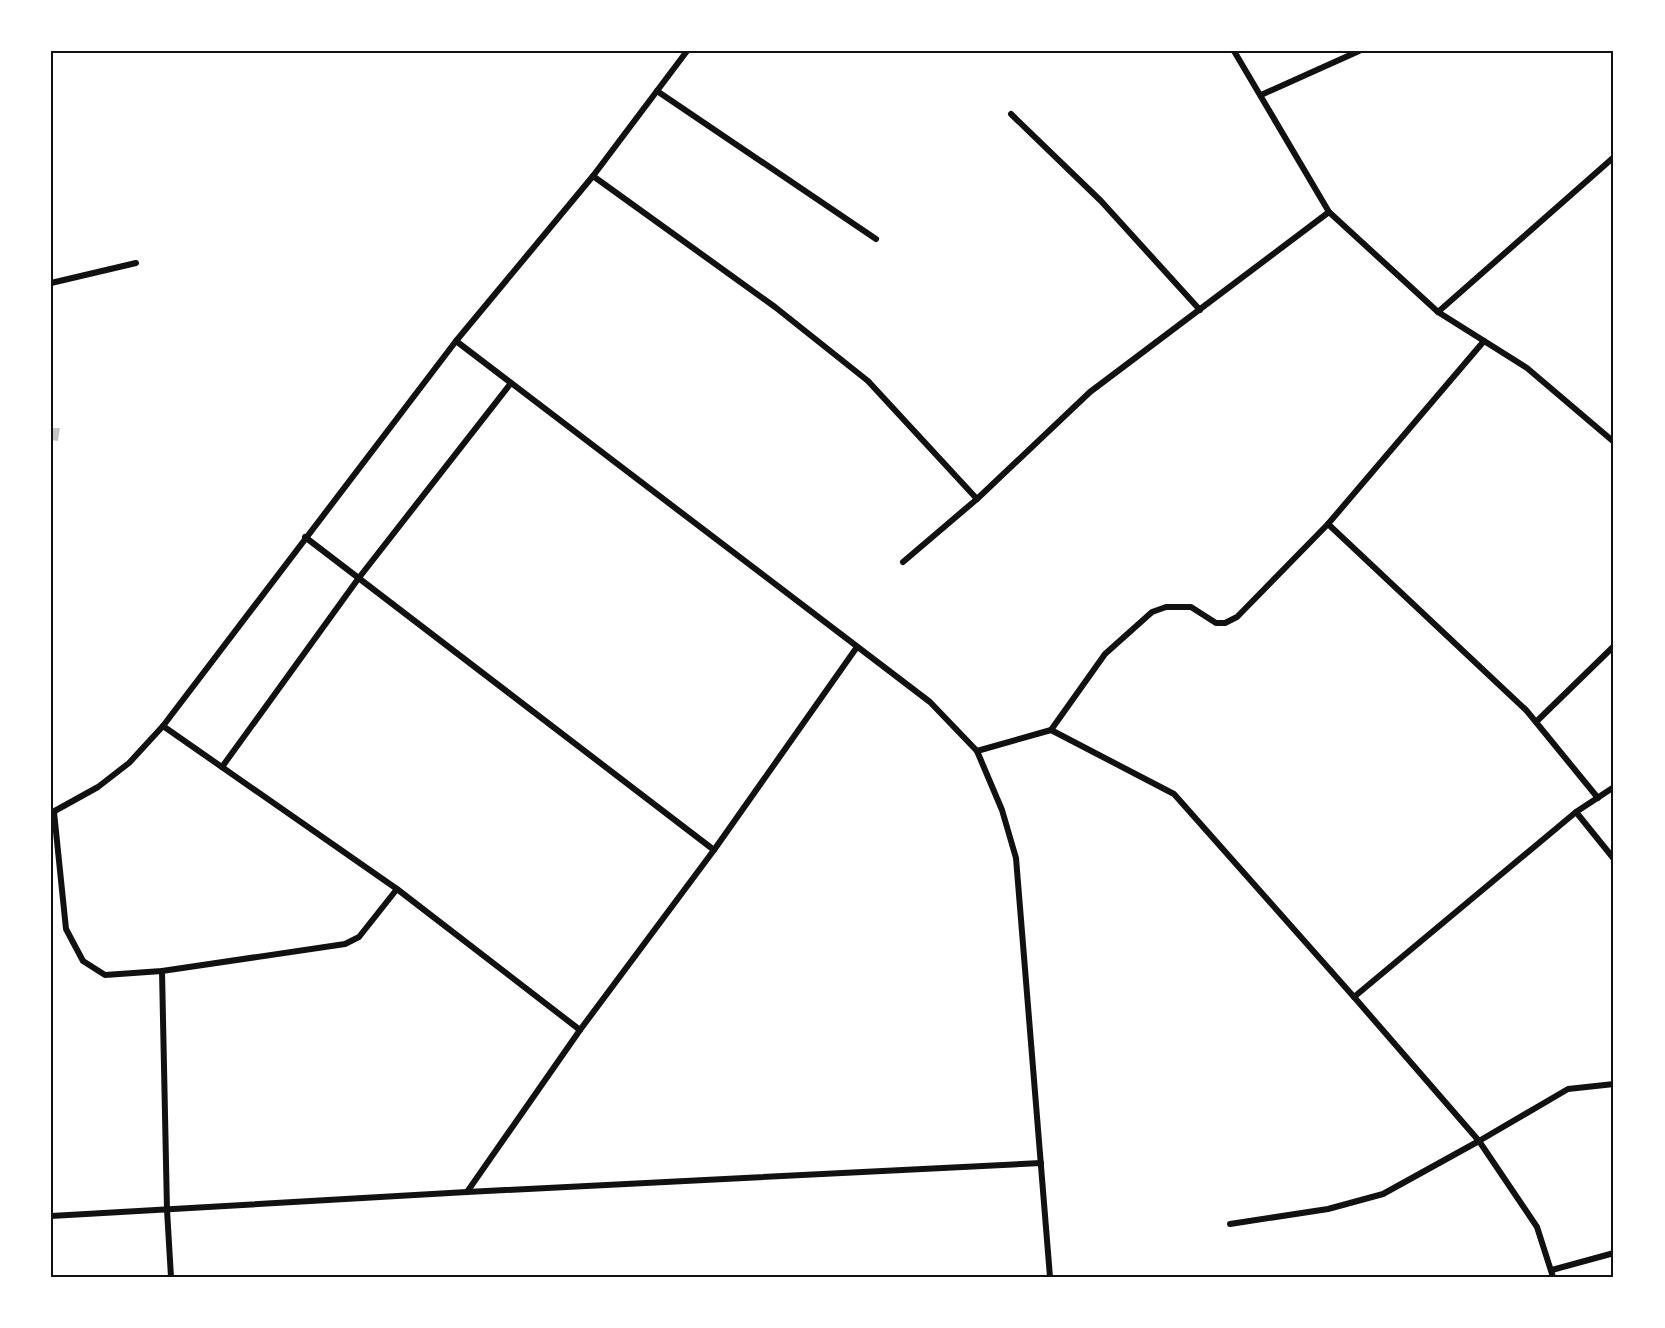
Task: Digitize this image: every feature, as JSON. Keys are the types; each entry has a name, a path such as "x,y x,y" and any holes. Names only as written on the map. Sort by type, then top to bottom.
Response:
{"street":[{"path":"397,889 353,942 162,971 105,975 83,961 66,929 52,813 98,787 129,763 163,726 456,341 593,176 687,51"},
{"path":"1234,51 1329,212 1438,312 1527,368 1614,442"},
{"path":"1261,95 1359,51"},
{"path":"657,91 876,239"},
{"path":"1011,114 1101,201 1200,310"},
{"path":"1438,312 1614,157"},
{"path":"593,176 775,307 868,381 977,499"},
{"path":"903,562 977,499 1090,392 1329,212"},
{"path":"51,283 136,263"},
{"path":"456,341 930,702 977,751 1002,810 1016,858 1050,1277"},
{"path":"977,751 1051,730 1105,654 1152,612 1166,607 1191,607 1216,622 1225,623 1237,617 1328,524 1484,341"},
{"path":"222,767 358,579 511,383"},
{"path":"1328,524 1526,710 1598,798"},
{"path":"305,537 714,850"},
{"path":"1536,722 1614,646"},
{"path":"467,1192 580,1030 714,850 857,647"},
{"path":"163,726 397,889 580,1030"},
{"path":"1051,730 1174,794 1479,1141 1537,1227 1552,1274 1614,1253"},
{"path":"1354,997 1576,812 1614,787"},
{"path":"1576,812 1614,860"},
{"path":"162,971 167,1210 171,1277"},
{"path":"1230,1224 1328,1209 1383,1194 1568,1089 1614,1084"},
{"path":"51,1216 1041,1163"}],"building":[{"path":"51,428 60,428 58,441 51,440"}]}
